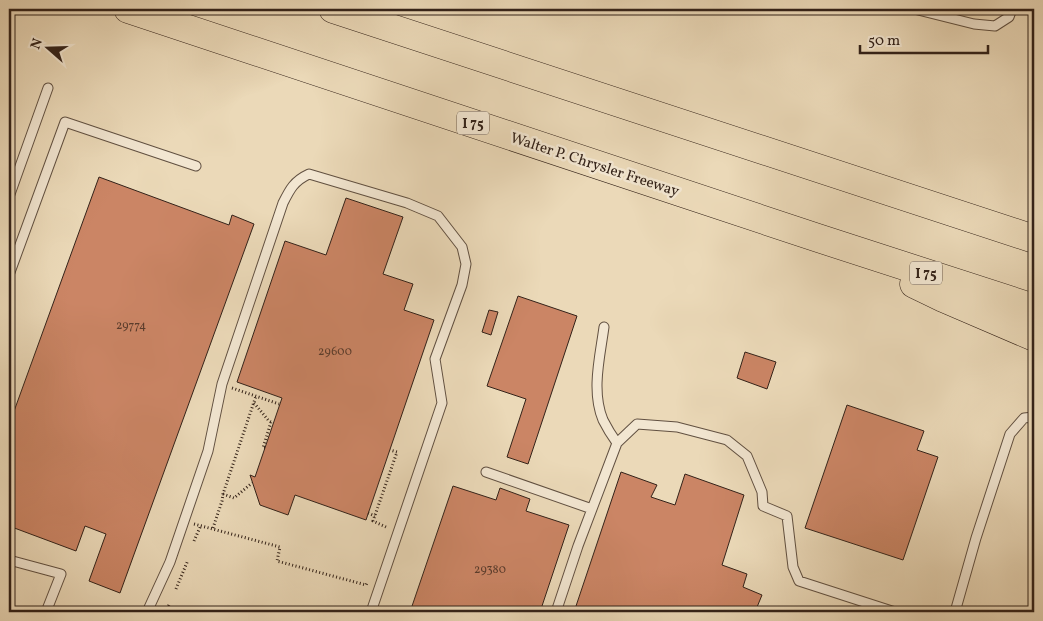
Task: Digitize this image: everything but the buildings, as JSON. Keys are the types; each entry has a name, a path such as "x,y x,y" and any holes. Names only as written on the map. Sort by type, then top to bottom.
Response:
{"highway":[{"name":"Walter P. Chrysler Freeway","path":"128,9 1034,308"},
{"path":"333,9 1034,239"},
{"path":"818,238 944,298 1034,337"}],"lane":[{"path":"914,9 974,24 995,26 1009,17 1012,9"},
{"path":"9,197 48,88"},
{"path":"9,275 65,122 196,166"},
{"path":"147,612 170,562 208,452 222,384 283,203 290,188 301,178 309,174 407,203 438,216 462,248 466,264 462,285 435,359 442,403 371,612"},
{"path":"604,327 598,371 597,396 603,419 617,443"},
{"path":"955,612 976,538 1010,434 1024,418 1034,417"},
{"path":"556,612 578,546 617,443 637,424 677,427 727,440 747,456 762,492 763,506 786,516 792,567 798,581 895,612"},
{"path":"486,472 592,509"},
{"path":"9,560 61,574 46,612"}],"path":[{"path":"232,388 279,404"},
{"path":"213,528 256,396"},
{"path":"254,402 269,421 272,422 263,448 265,448"},
{"path":"383,535 386,526 373,521 397,452 390,450"},
{"path":"223,494 234,498 252,483"},
{"path":"368,513 374,516"},
{"path":"194,524 280,547 277,561 366,585 369,577"},
{"path":"194,541 201,525"},
{"path":"176,589 188,560"},
{"path":"165,612 169,605"}]}
